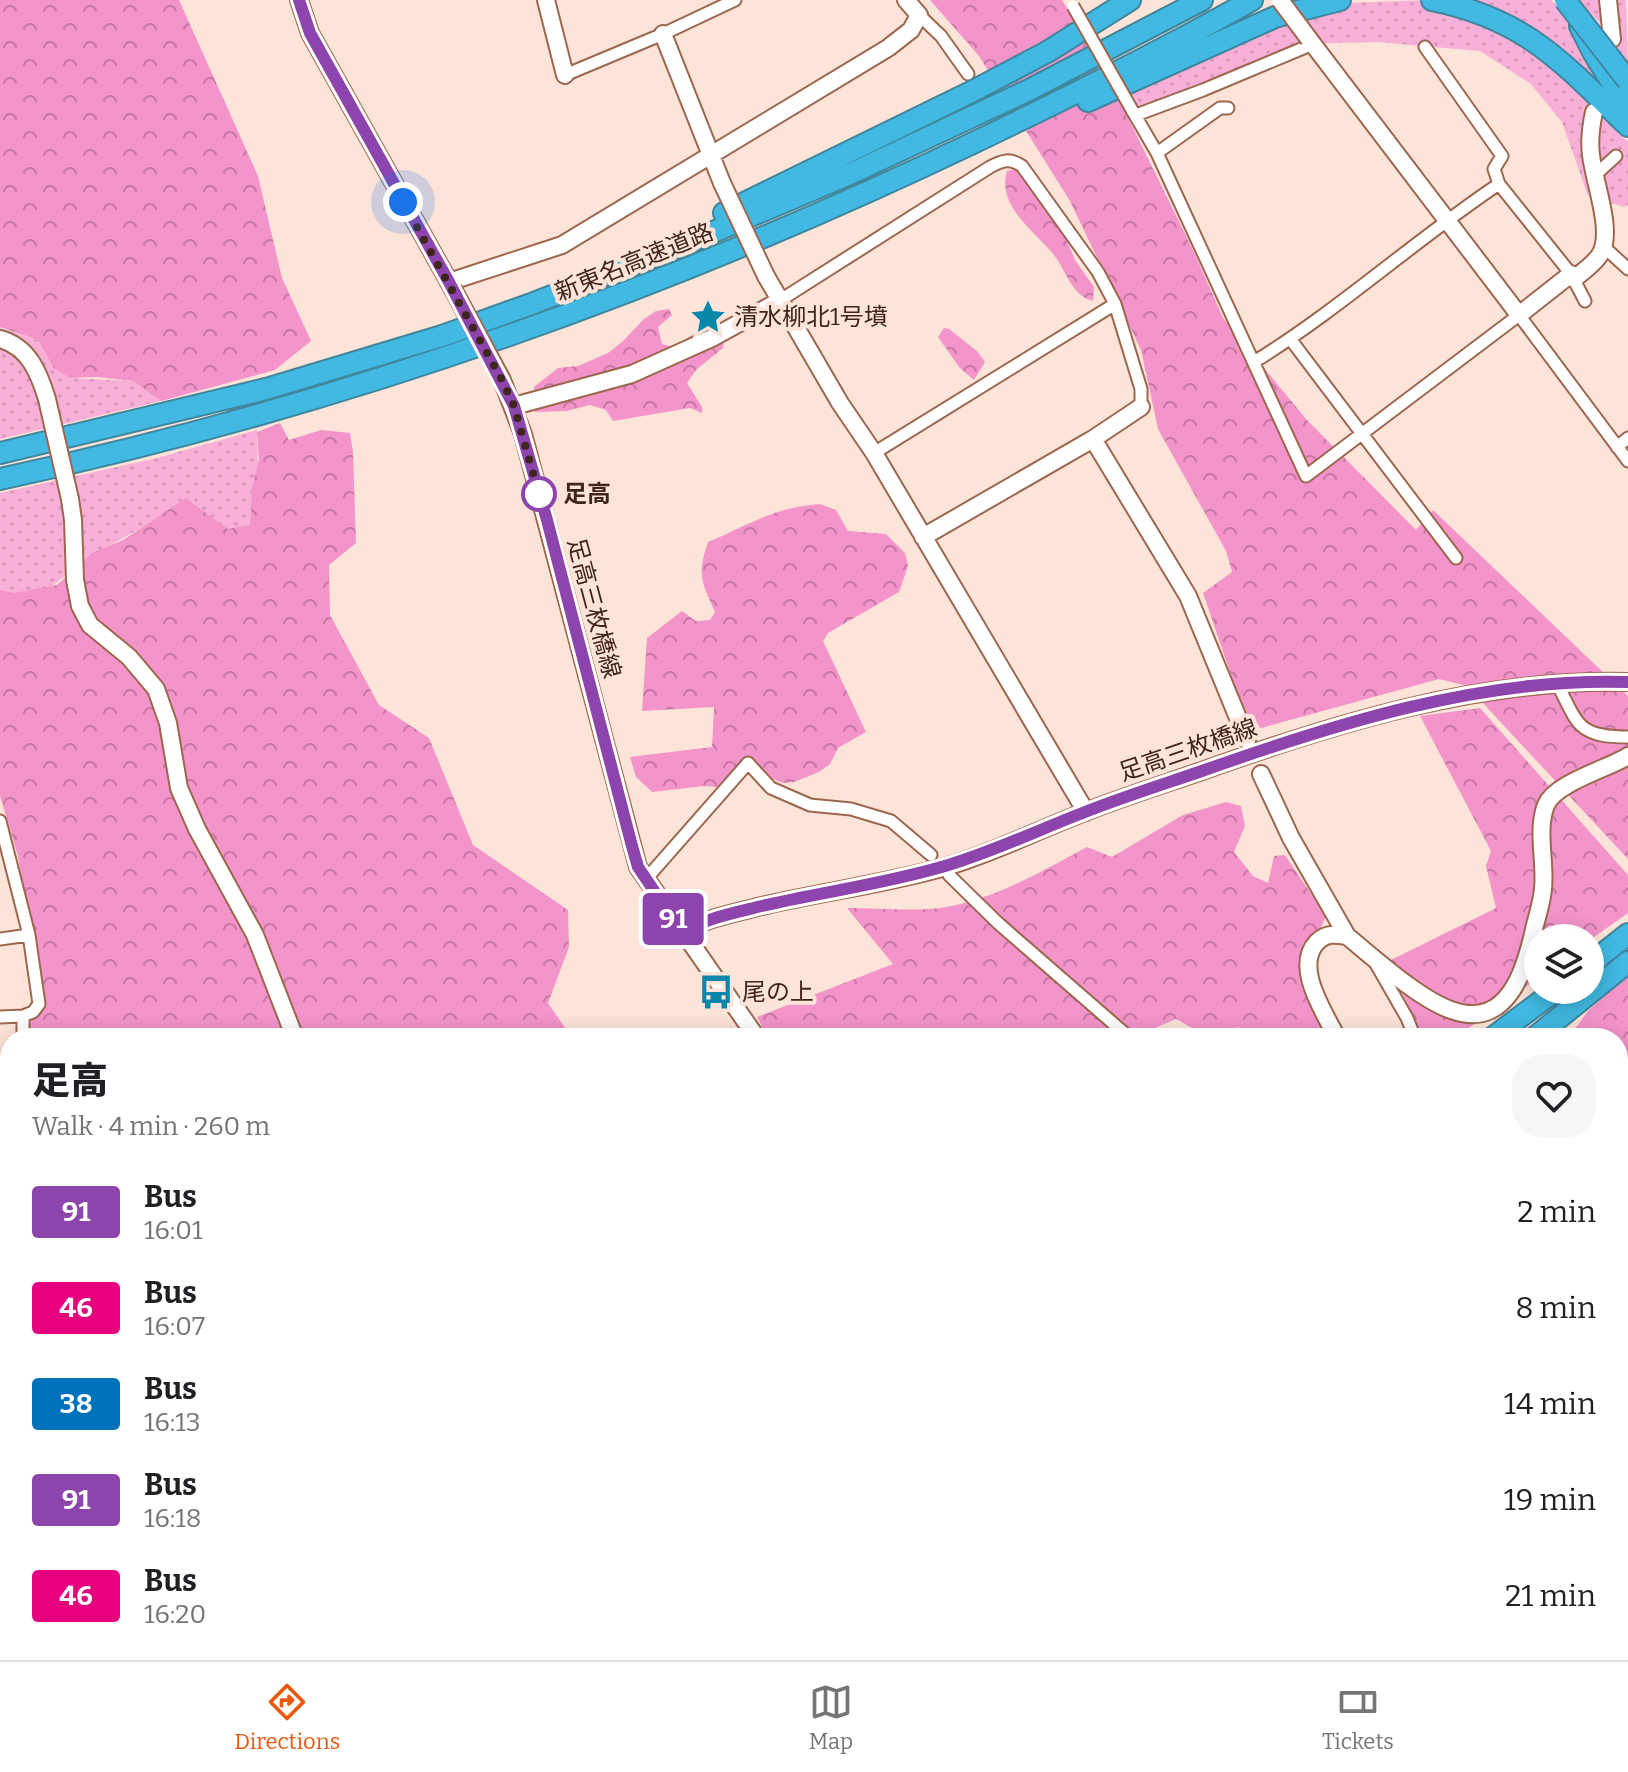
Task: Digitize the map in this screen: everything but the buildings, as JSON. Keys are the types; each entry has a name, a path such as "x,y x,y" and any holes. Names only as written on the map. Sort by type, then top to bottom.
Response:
{"highway":[{"path":"442,336 679,235 911,123 1047,52 1130,0"},
{"name":"新東名高速道路","path":"0,453 266,389 442,336 685,244 852,173 1031,89 1202,0"},
{"name":"新東名高速道路","path":"0,479 274,411 466,352 657,282 889,183 1045,108 1252,0"},
{"path":"762,239 841,211 935,171 1275,17 1340,0"},
{"path":"1432,0 1468,9 1518,30 1575,72 1628,126"},
{"path":"1568,0 1628,81"},
{"path":"1568,0 1593,52 1628,109"},
{"path":"1604,953 1628,934"},
{"path":"1604,973 1628,954"},
{"path":"1546,1028 1628,962"},
{"path":"1505,1028 1537,1004"},
{"path":"1532,1028 1564,1004"}],"street":[{"name":"足高三枚橋線","path":"299,0 310,33 514,406 638,867 750,1028"},
{"path":"546,0 565,75 735,0"},
{"path":"906,0 941,36 968,74"},
{"path":"1280,0 1628,461"},
{"path":"1608,0 1612,39"},
{"path":"1072,3 1157,153 1306,476 1571,274"},
{"path":"451,286 562,245 888,48 911,30 919,15"},
{"path":"663,34 722,183 779,301 874,453 1086,812"},
{"path":"1134,112 1203,90 1311,41"},
{"path":"1425,47 1502,156 1494,169 1499,184 1574,279 1598,257 1603,246 1604,224 1590,152 1594,112"},
{"path":"1157,153 1220,108 1228,108"},
{"path":"1594,176 1616,156"},
{"path":"514,406 632,374 687,351 779,301 1003,160 1014,161 1022,166 1098,272 1115,304 1141,389 1141,407 1093,439 923,537"},
{"path":"1254,362 1291,340 1446,220 1499,184"},
{"path":"1603,246 1628,269"},
{"path":"1571,274 1585,301"},
{"path":"874,453 1115,304"},
{"path":"0,339 26,354 38,370 47,399 70,499 75,580 80,606 90,625 129,657 156,689 168,723 179,788 197,829 255,935 291,1028"},
{"path":"1291,340 1456,558"},
{"path":"1617,447 1628,438"},
{"path":"1093,439 1188,596 1247,740"},
{"name":"足高三枚橋線","path":"682,932 703,921 948,866 1086,812 1305,735 1493,692 1557,683 1628,682"},
{"path":"1557,683 1580,726 1602,737 1628,737"},
{"path":"1261,774 1291,838 1347,936 1429,999 1452,1010 1472,1013 1486,1012 1496,1007 1515,986 1527,962 1543,890 1543,818 1546,805 1564,785 1628,756"},
{"path":"646,879 748,763 771,788 810,805 851,809 891,821 931,855"},
{"path":"0,821 6,860 29,935 39,1004 33,1012 23,1016 0,1017"},
{"path":"949,875 998,923 1119,1028"},
{"path":"1333,1028 1310,977 1309,961 1311,949 1321,938 1333,933 1347,936"},
{"path":"0,939 29,935"},
{"path":"1371,956 1411,1028"},
{"path":"23,1016 23,1028"}],"shaded area":[{"path":"1431,0 1499,26 1574,82 1590,100 1588,196 1562,122 1531,84 1480,51 1377,42 1301,44 1139,111 1131,90 1281,17 1347,3"},
{"path":"1454,0 1551,0 1567,16 1601,82 1595,86"},
{"path":"1578,0 1626,0 1628,65 1604,27"},
{"path":"1601,117 1628,142 1628,205 1624,207 1608,202 1599,156"},
{"path":"0,328 38,340 53,367 69,378 133,381 161,401 0,439"},
{"path":"257,430 258,465 251,525 233,533 193,503 151,522 86,559 52,586 3,598 0,592 0,493 157,458"}],"green space":[{"path":"0,0 179,0 258,176 282,278 311,341 275,370 161,401 133,381 69,378 53,367 38,340 0,327"},
{"path":"930,0 1062,0 1101,63 1223,318 1306,419 1416,530 1433,510 1628,696 1628,859 1467,686 1439,679 1250,731 1203,593 1232,572 1226,551 1158,429 1141,350 1070,201 979,56"},
{"path":"1015,169 1027,179 1064,234 1075,260 1094,287 1093,301 1079,294 1054,255 1012,207 1005,184 1007,171"},
{"path":"669,309 672,315 658,327 662,344 673,347 702,329 720,326 725,334 723,348 696,370 687,383 702,407 702,413 690,408 613,421 606,410 590,405 567,411 535,412 534,387 558,368 578,366 608,353 644,319 656,311"},
{"path":"944,328 977,351 985,362 974,380 960,368 938,337"},
{"path":"280,423 289,440 321,430 350,433 356,543 329,565 330,615 379,705 429,738 473,845 568,910 569,947 548,1003 565,1028 23,1028 39,1003 18,856 0,796 0,590 14,593 57,585 92,553 123,540 186,498 228,529 250,525 252,489 259,459 257,432"},
{"path":"820,504 836,510 848,531 886,534 905,553 908,566 899,592 828,633 823,641 866,732 838,748 830,764 819,772 794,782 783,783 770,778 751,760 718,787 652,792 636,777 630,757 712,747 714,707 642,711 647,638 682,611 696,621 710,620 715,612 704,585 702,570 708,542 775,513"},
{"path":"1480,708 1628,875 1628,913 1604,930 1604,924 1524,924 1524,988 1469,1028 1419,1028 1387,962 1496,908 1486,866 1491,851 1420,716"},
{"path":"1226,802 1241,806 1245,826 1234,852 1253,876 1268,883 1274,856 1285,855 1326,916 1319,932 1300,954 1303,972 1328,1028 1192,1028 1176,1019 1155,1028 763,1028 757,1017 893,964 847,908 923,909 965,903 1019,883 1087,847 1112,857 1183,815"},
{"path":"1628,975 1628,1028 1575,1028 1596,1004 1604,1004 1604,997"}],"bus line":[{"name":"91","path":"299,0 310,33 449,282 514,406 638,867 682,932 703,921 948,866 1086,812 1249,754 1305,735 1402,709 1527,686 1628,682"}],"place":[{"name":"清水柳北1号墳","path":"708,317"},
{"name":"足高","path":"539,494"},
{"name":"尾の上","path":"716,992"}],"route":[{"path":"403,202 502,380 514,406 541,501 539,494"}]}
